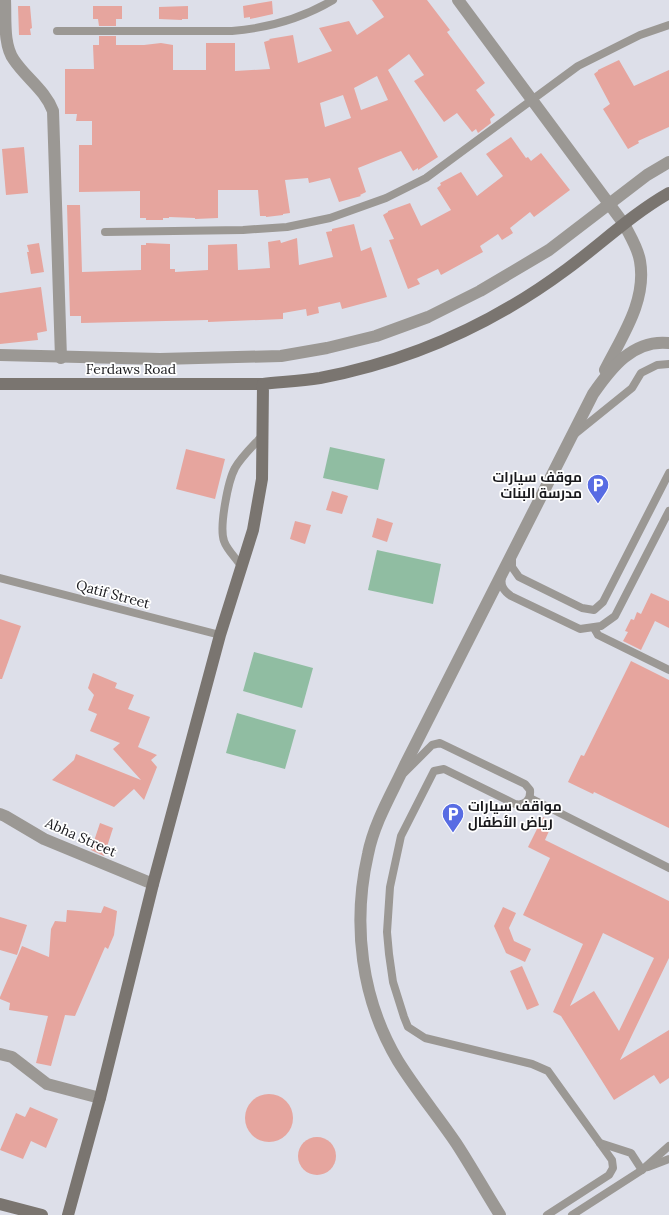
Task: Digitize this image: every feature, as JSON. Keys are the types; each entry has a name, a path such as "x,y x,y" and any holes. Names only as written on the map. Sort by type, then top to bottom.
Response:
{"street":[{"path":"5,0 8,46 13,60 49,100 53,111 61,358"},
{"path":"458,0 624,224 633,241 640,260 642,279 637,307 513,550 399,778 376,828 368,853 362,891 360,922 363,961 370,995 381,1026 398,1061 456,1143 500,1215"},
{"path":"0,356 160,359 281,356 327,348 376,336 428,317 480,291 549,250 648,175 669,162"},
{"name":"Ferdaws Road","path":"0,384 263,384 318,378 370,367 438,344 483,323 522,301 568,269 624,224 669,193"},
{"path":"593,394 610,369 623,357 636,349 653,344 669,343"},
{"path":"68,1215 100,1098 153,884 220,635 258,504 262,479 264,434 263,384"},
{"name":"Abha Street","path":"0,814 44,839 153,884"},
{"path":"0,1054 12,1057 47,1084 100,1098"},
{"path":"0,1204 42,1215"}],"lane":[{"path":"57,31 232,31 257,29 289,21 317,9 333,0"},
{"path":"105,232 243,230 287,227 330,218 386,198 426,178 578,66 603,52 640,35 669,25"},
{"path":"569,439 632,388 642,373 657,365 669,364"},
{"path":"241,566 224,542 221,532 222,521 234,470 240,460 264,434"},
{"path":"513,550 512,567 519,578 582,608 594,610 603,602 669,473"},
{"path":"502,572 500,582 504,591 511,596 572,626 580,629 594,628 608,622 615,616 669,511"},
{"name":"Qatif Street","path":"0,578 220,635"},
{"path":"594,628 598,635 669,670"},
{"path":"399,778 432,745 440,743 525,784 530,790 530,798 524,804 515,804 444,769 438,769 431,774 400,836 391,875 387,932 393,982 408,1027 417,1034 435,1041 541,1066 555,1078 613,1164 612,1172 547,1215"},
{"path":"530,798 669,868"},
{"path":"600,1143 631,1154 642,1170"},
{"path":"572,1215 642,1170 669,1146"},
{"path":"642,1170 668,1160"}],"green space":[{"path":"330,447 385,459 378,490 323,478"},
{"path":"377,550 441,564 433,604 368,590"},
{"path":"254,652 313,668 302,708 243,691"},
{"path":"237,713 296,730 285,769 226,753"}],"building":[{"path":"372,0 427,0 450,30 447,32 485,83 476,90 495,115 490,119 491,123 478,133 476,129 472,132 457,113 444,122 414,81 424,75 409,54 388,70 438,157 418,170 418,168 413,171 401,151 358,168 366,192 360,195 361,196 339,202 330,178 309,183 308,178 285,180 290,213 266,217 260,216 258,190 218,190 218,218 195,219 169,217 163,218 163,220 146,220 146,218 140,218 140,191 79,192 79,145 92,145 92,121 76,121 77,114 65,114 65,69 94,69 93,45 99,45 99,36 116,36 116,45 144,45 161,43 173,45 173,70 206,70 206,43 235,43 235,71 270,69 264,42 270,40 269,39 293,35 298,63 332,51 319,28 349,21 357,35 384,17","holes":["377,76 388,100 361,110 354,88","343,95 351,118 325,127 320,103"]},
{"path":"272,1 273,14 250,19 250,17 244,18 243,6"},
{"path":"18,6 30,6 32,28 30,29 31,35 19,35"},
{"path":"93,6 122,6 122,19 116,19 116,26 99,26 98,19 93,19"},
{"path":"188,6 188,19 159,19 159,7"},
{"path":"619,60 634,86 669,70 669,127 638,141 639,143 628,149 603,109 610,104 594,74 598,70"},
{"path":"511,137 526,158 528,157 531,161 541,153 570,190 534,217 530,212 510,228 513,233 502,240 498,234 480,246 483,252 441,275 438,269 417,279 420,284 408,289 389,240 394,239 383,215 388,211 410,203 421,226 451,210 437,188 441,185 440,183 461,172 477,196 503,176 486,154"},
{"path":"24,147 28,193 6,195 2,149"},
{"path":"67,205 80,205 82,272 141,270 141,245 146,245 146,243 170,244 170,269 175,269 175,272 208,270 208,245 237,244 238,270 270,268 268,242 280,240 281,243 297,238 299,265 333,257 326,232 332,231 332,229 354,224 361,251 371,247 387,297 342,309 340,302 318,307 319,313 307,316 306,309 283,313 283,319 208,322 208,320 81,323 81,316 70,316"},
{"path":"39,243 44,272 31,274 27,245"},
{"path":"41,287 47,331 37,333 38,340 0,344 0,293"},
{"path":"186,449 225,459 215,499 176,489"},
{"path":"332,491 348,496 342,514 326,510"},
{"path":"377,518 393,523 387,542 372,537"},
{"path":"295,521 311,525 305,544 290,539"},
{"path":"651,593 669,601 669,628 655,621 641,650 623,641 628,632 625,631 631,619 634,620 637,612 641,614"},
{"path":"0,619 21,626 2,679 0,679"},
{"path":"631,661 669,680 669,828 594,792 593,794 568,782 581,755 584,756"},
{"path":"93,673 117,683 115,688 134,695 128,709 150,717 138,747 157,755 151,760 157,767 144,800 134,789 114,807 52,780 74,760 76,754 141,780 113,749 120,743 90,731 97,714 88,710 94,695 88,688"},
{"path":"543,817 553,822 545,840 669,901 669,958 620,1060 669,1030 669,1078 660,1084 654,1075 614,1100 561,1016 553,1012 583,944 523,915 550,858 528,847","holes":["603,933 654,958 619,1031 594,991 570,1006"]},
{"path":"100,823 113,828 104,856 91,850"},
{"path":"104,906 117,911 114,935 108,949 105,947 75,1016 65,1015 51,1066 36,1063 48,1016 9,1010 10,1003 0,999 22,946 49,957 51,929 55,921 66,922 67,910 101,913"},
{"path":"503,907 516,913 509,928 514,941 531,949 525,962 506,953 494,926"},
{"path":"0,917 27,925 17,955 0,950"},
{"path":"522,966 539,1005 527,1010 510,971"},
{"path":"264,1094 274,1094 283,1098 289,1104 293,1113 293,1123 289,1132 283,1138 274,1142 264,1142 255,1138 249,1132 245,1123 245,1113 249,1104 255,1098"},
{"path":"30,1107 58,1119 46,1148 31,1141 23,1159 0,1150 16,1113 25,1117"},
{"path":"317,1137 327,1140 333,1146 336,1156 333,1166 327,1172 317,1175 307,1172 301,1166 298,1156 301,1146 307,1140"}],"place":[{"name":"موقف سيارات مدرسة البنات","path":"598,504"},
{"name":"مواقف سيارات رياض الأطفال","path":"453,834"}]}
